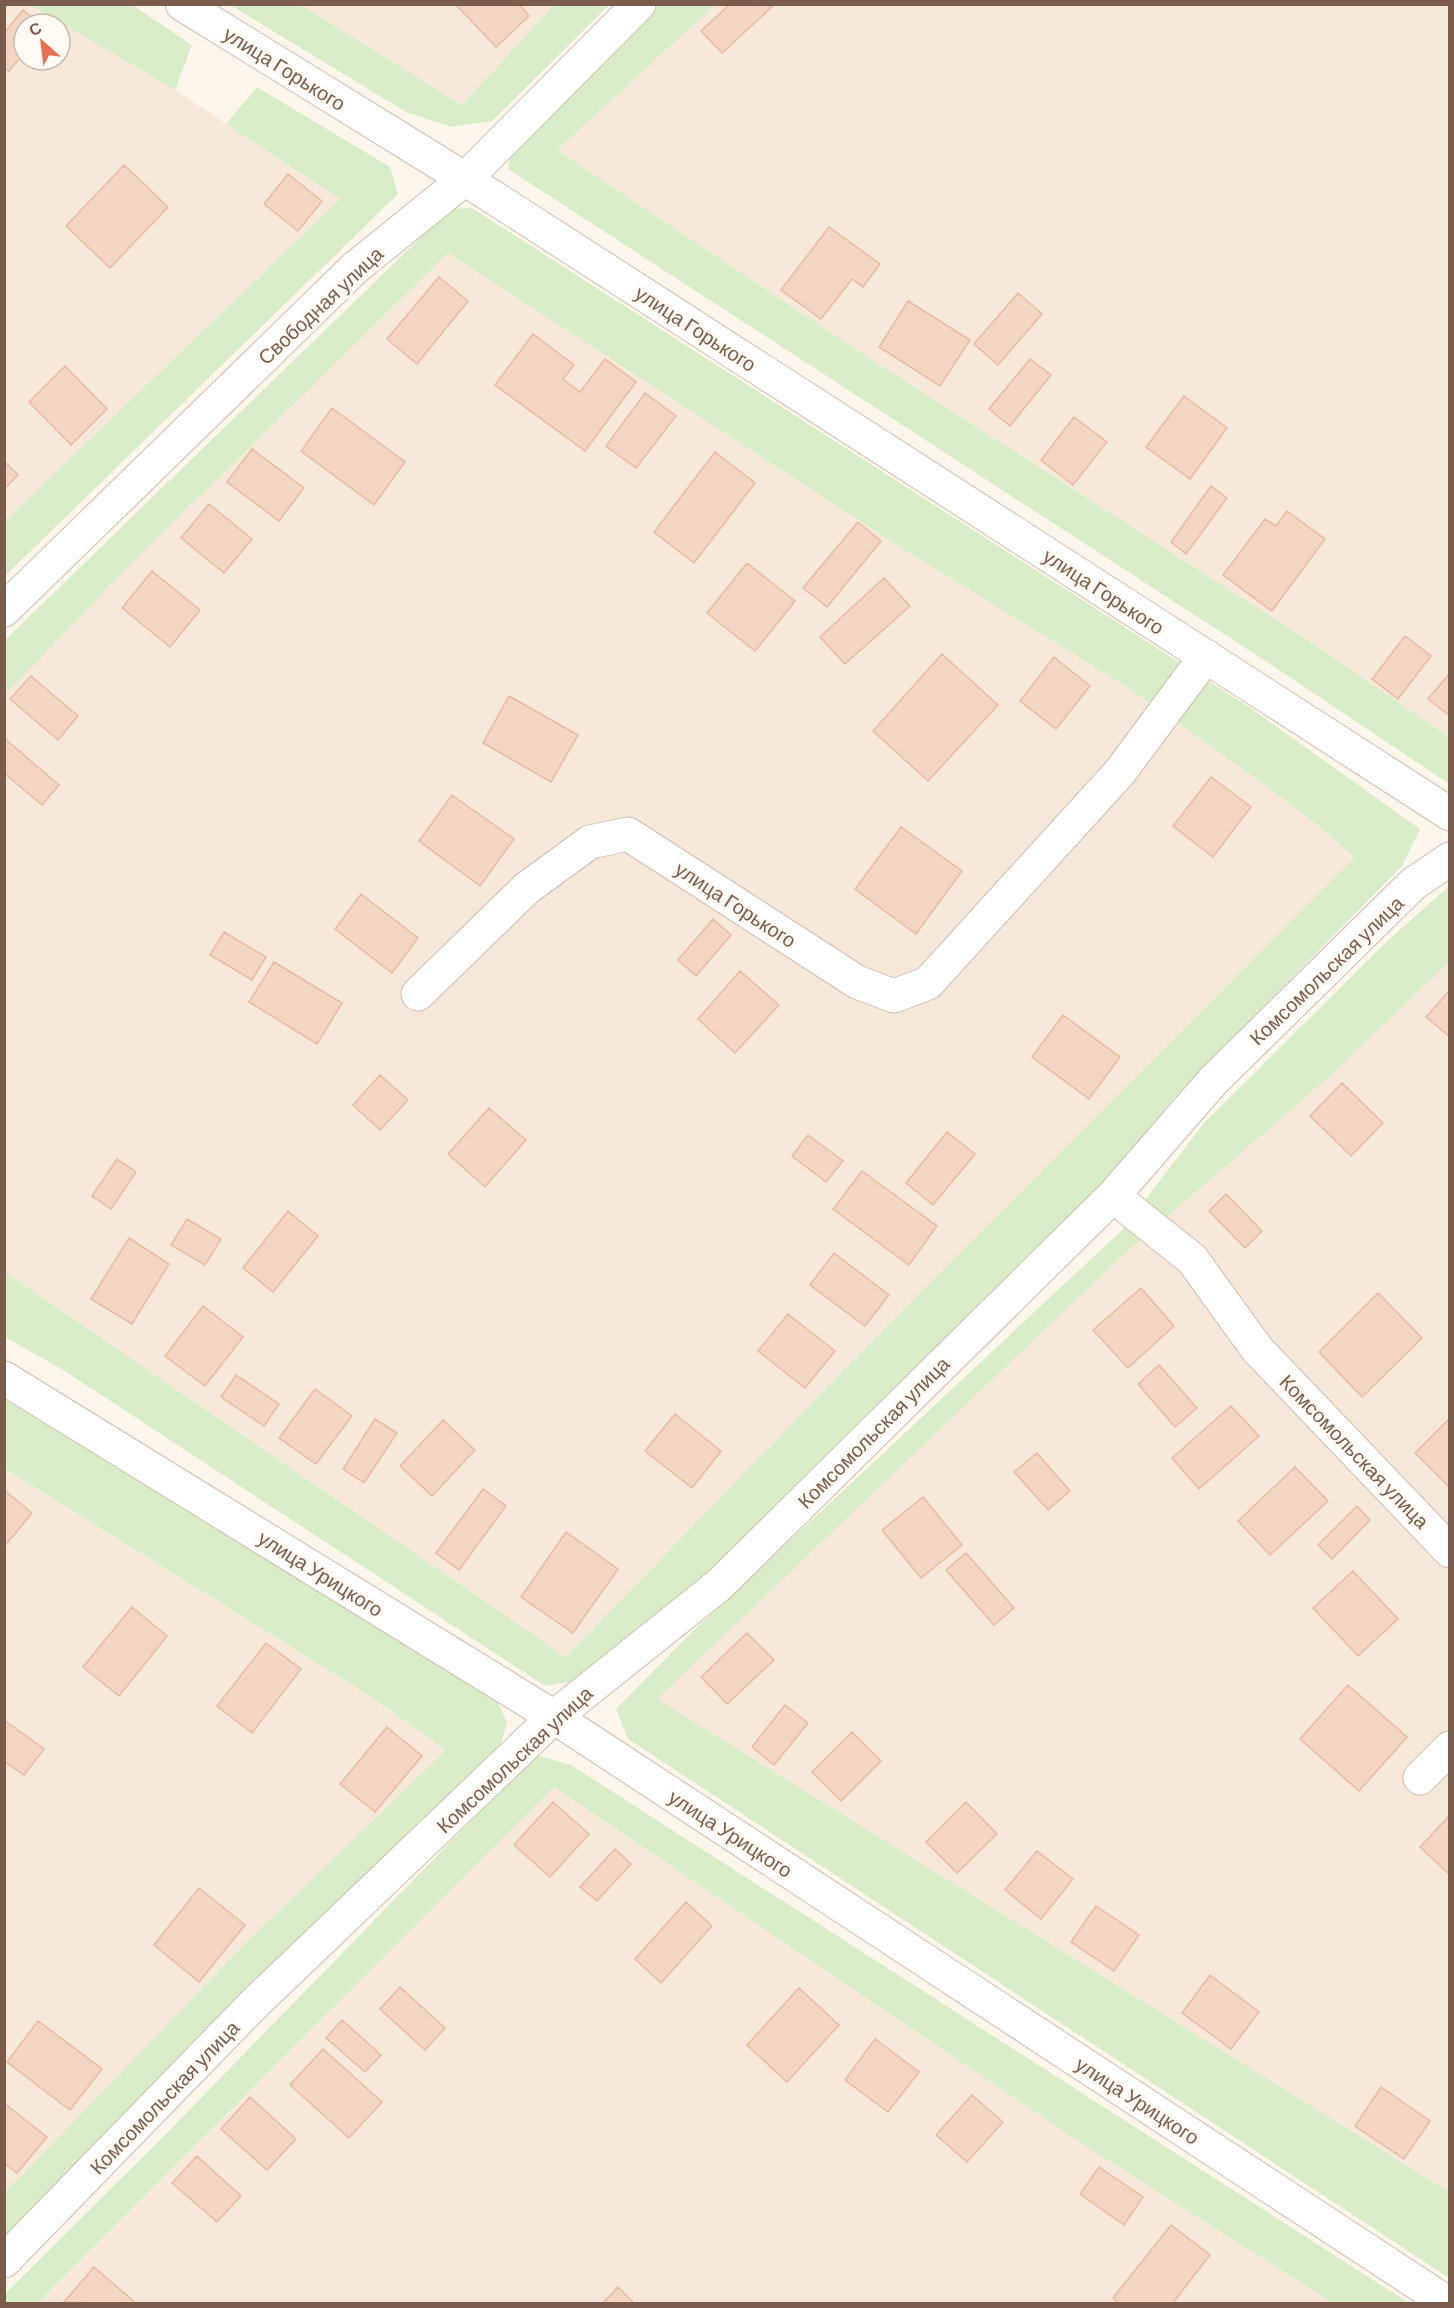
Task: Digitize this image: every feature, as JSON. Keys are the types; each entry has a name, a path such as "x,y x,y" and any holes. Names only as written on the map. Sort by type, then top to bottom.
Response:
{"street":[{"name":"улица Горького","path":"182,4 465,179 1449,814"},
{"name":"Свободная улица","path":"4,610 356,267 465,179 639,4"},
{"name":"улица Горького","path":"418,994 527,888 590,842 628,834 857,982 894,996 928,983 1119,772 1206,656"},
{"name":"Комсомольская улица","path":"4,2261 253,2005 554,1717 719,1585 1113,1196 1212,1081 1413,884 1449,859"},
{"name":"Комсомольская улица","path":"1113,1196 1192,1259 1257,1349 1449,1551"},
{"name":"улица Урицкого","path":"4,1378 554,1717 1449,2304"},
{"path":"1420,1778 1449,1748"}],"shaded area":[{"path":"31,4 44,12 12,12 12,72 72,72 72,28 175,90 340,199 5,521 5,5"},
{"path":"301,5 554,5 462,105"},
{"path":"715,5 1449,5 1449,737 1309,641 857,350 557,150"},
{"path":"448,253 903,549 1121,683 1258,780 1324,830 1354,859 839,1375 566,1657 5,1272 4,694 137,558"},
{"path":"1449,962 1449,2192 656,1699 1123,1255 1329,1077"},
{"path":"4,1469 370,1696 446,1750 247,1942 5,2194"},
{"path":"554,1787 1084,2145 1333,2303 38,2304"}],"green space":[{"path":"31,5 132,5 192,45 175,90 72,29 72,12 43,12"},
{"path":"230,5 301,5 462,105 554,5 609,5 492,121 451,127 406,112"},
{"path":"657,5 715,5 557,150 857,350 1309,641 1449,737 1449,784 1273,666 508,169 510,153"},
{"path":"257,87 390,167 398,194 5,576 5,521 340,199 226,124"},
{"path":"472,208 1252,709 1420,829 1402,866 1173,1099 1099,1195 694,1593 578,1680 545,1686 63,1370 5,1337 5,1272 566,1657 839,1375 1354,858 1324,830 1258,780 1121,683 903,549 448,253 137,558 5,694 5,640 450,209"},
{"path":"1449,886 1449,962 1329,1077 1123,1255 657,1699 1449,2192 1449,2278 628,1739 616,1709 692,1632 1122,1230 1204,1123 1383,945"},
{"path":"5,1396 497,1700 507,1723 500,1747 5,2242 4,2194 247,1942 446,1750 370,1696 5,1469"},
{"path":"535,1755 571,1765 1409,2303 1333,2303 1084,2145 554,1787 38,2303 5,2304 5,2294 168,2132"}],"building":[{"path":"459,4 519,4 529,16 496,47 457,6"},
{"path":"730,4 773,6 722,53 701,31"},
{"path":"12,23 12,67 9,71 4,68 4,33"},
{"path":"124,165 168,207 110,268 66,226"},
{"path":"288,174 322,201 298,231 264,204"},
{"path":"829,227 880,264 863,287 852,279 821,319 781,290"},
{"path":"439,277 468,301 417,364 387,339"},
{"path":"1018,293 1042,314 998,365 974,344"},
{"path":"908,301 970,340 940,386 879,347"},
{"path":"533,334 574,365 563,379 580,392 605,359 636,382 585,451 495,385"},
{"path":"1030,359 1051,375 1010,426 989,409"},
{"path":"65,366 107,409 71,445 29,402"},
{"path":"645,393 676,416 636,468 606,446"},
{"path":"1184,396 1227,428 1190,479 1146,447"},
{"path":"332,408 405,462 374,505 301,451"},
{"path":"1074,417 1107,442 1073,485 1041,460"},
{"path":"252,449 304,488 279,521 227,482"},
{"path":"715,452 755,483 694,563 654,532"},
{"path":"4,461 18,475 4,489"},
{"path":"1211,486 1227,498 1186,554 1171,542"},
{"path":"209,504 252,539 224,573 181,538"},
{"path":"1287,511 1325,539 1272,611 1223,575 1265,519 1276,526"},
{"path":"858,522 881,541 827,607 803,588"},
{"path":"747,563 795,601 755,651 707,613"},
{"path":"152,571 200,610 170,647 122,608"},
{"path":"884,578 910,606 845,664 820,637"},
{"path":"1405,636 1431,656 1398,699 1372,679"},
{"path":"942,654 998,705 928,781 873,731"},
{"path":"1054,657 1090,686 1056,729 1020,701"},
{"path":"1450,673 1450,716 1428,699"},
{"path":"31,676 78,716 58,740 10,699"},
{"path":"509,696 578,735 551,782 483,743"},
{"path":"4,738 59,785 42,805 4,773"},
{"path":"1211,777 1251,807 1213,857 1173,826"},
{"path":"452,795 514,839 480,886 419,841"},
{"path":"901,827 962,871 916,934 855,889"},
{"path":"361,894 418,938 392,973 335,929"},
{"path":"713,919 731,935 696,976 678,960"},
{"path":"224,932 266,957 252,980 210,955"},
{"path":"274,962 342,1003 317,1044 249,1002"},
{"path":"740,971 779,1005 735,1053 698,1019"},
{"path":"1450,990 1450,1037 1426,1017"},
{"path":"1063,1015 1120,1057 1089,1099 1032,1057"},
{"path":"380,1075 408,1100 380,1130 353,1105"},
{"path":"1342,1083 1383,1123 1351,1156 1310,1116"},
{"path":"489,1108 526,1140 485,1187 448,1154"},
{"path":"947,1132 975,1154 933,1205 906,1183"},
{"path":"808,1135 843,1161 826,1182 792,1156"},
{"path":"117,1159 136,1172 111,1209 92,1196"},
{"path":"862,1171 937,1226 909,1265 833,1209"},
{"path":"1226,1194 1262,1231 1245,1248 1209,1211"},
{"path":"288,1211 318,1236 273,1292 243,1268"},
{"path":"187,1219 221,1239 205,1265 171,1245"},
{"path":"129,1238 169,1264 132,1324 91,1299"},
{"path":"834,1253 889,1295 865,1326 810,1285"},
{"path":"1141,1288 1174,1326 1128,1368 1093,1330"},
{"path":"1378,1293 1422,1338 1362,1397 1319,1352"},
{"path":"203,1306 243,1337 205,1386 165,1356"},
{"path":"788,1314 835,1351 805,1388 758,1351"},
{"path":"1159,1365 1197,1408 1175,1427 1138,1384"},
{"path":"236,1375 279,1404 264,1426 221,1397"},
{"path":"315,1389 352,1416 316,1464 279,1438"},
{"path":"1231,1406 1259,1436 1199,1489 1172,1458"},
{"path":"675,1414 721,1451 692,1488 645,1451"},
{"path":"1450,1418 1450,1488 1415,1453"},
{"path":"375,1419 397,1433 364,1483 343,1469"},
{"path":"443,1420 475,1450 432,1496 400,1466"},
{"path":"1037,1453 1070,1491 1048,1510 1014,1472"},
{"path":"1295,1467 1328,1501 1270,1555 1238,1521"},
{"path":"483,1489 506,1506 459,1570 436,1553"},
{"path":"4,1490 32,1513 4,1547"},
{"path":"923,1497 962,1545 921,1578 882,1530"},
{"path":"1357,1506 1370,1520 1332,1559 1318,1545"},
{"path":"566,1532 618,1569 573,1633 521,1597"},
{"path":"966,1553 1014,1608 994,1625 946,1570"},
{"path":"1353,1571 1398,1619 1358,1656 1313,1608"},
{"path":"132,1607 167,1636 119,1696 83,1667"},
{"path":"747,1633 774,1660 727,1704 701,1677"},
{"path":"266,1643 301,1669 252,1733 217,1706"},
{"path":"1348,1685 1407,1737 1359,1791 1300,1739"},
{"path":"785,1705 808,1723 774,1765 752,1747"},
{"path":"4,1720 44,1749 24,1775 4,1761"},
{"path":"387,1727 422,1756 375,1812 340,1784"},
{"path":"852,1732 881,1761 841,1801 812,1772"},
{"path":"553,1802 589,1834 550,1877 514,1845"},
{"path":"966,1802 997,1834 957,1873 926,1842"},
{"path":"1450,1815 1450,1875 1420,1847"},
{"path":"615,1849 631,1864 597,1901 580,1887"},
{"path":"1037,1851 1073,1879 1041,1919 1005,1890"},
{"path":"199,1888 245,1925 199,1982 154,1945"},
{"path":"686,1902 712,1926 661,1983 635,1959"},
{"path":"1096,1906 1139,1935 1114,1971 1071,1942"},
{"path":"1210,1975 1259,2012 1231,2049 1182,2013"},
{"path":"400,1987 445,2028 425,2050 380,2009"},
{"path":"799,1988 839,2025 787,2082 747,2045"},
{"path":"342,2020 381,2055 365,2072 326,2038"},
{"path":"38,2021 102,2069 70,2110 7,2062"},
{"path":"875,2039 919,2072 888,2112 845,2080"},
{"path":"323,2049 382,2102 349,2138 290,2085"},
{"path":"1381,2087 1430,2121 1404,2159 1355,2126"},
{"path":"972,2095 1003,2122 967,2162 936,2135"},
{"path":"250,2097 296,2139 267,2170 221,2129"},
{"path":"4,2103 47,2137 17,2173 4,2163"},
{"path":"197,2156 241,2196 217,2222 172,2183"},
{"path":"1099,2167 1143,2197 1124,2225 1080,2194"},
{"path":"1171,2225 1210,2255 1172,2304 1119,2304 1113,2298"},
{"path":"94,2267 137,2304 64,2302"},
{"path":"618,2287 635,2304 602,2304"}]}
